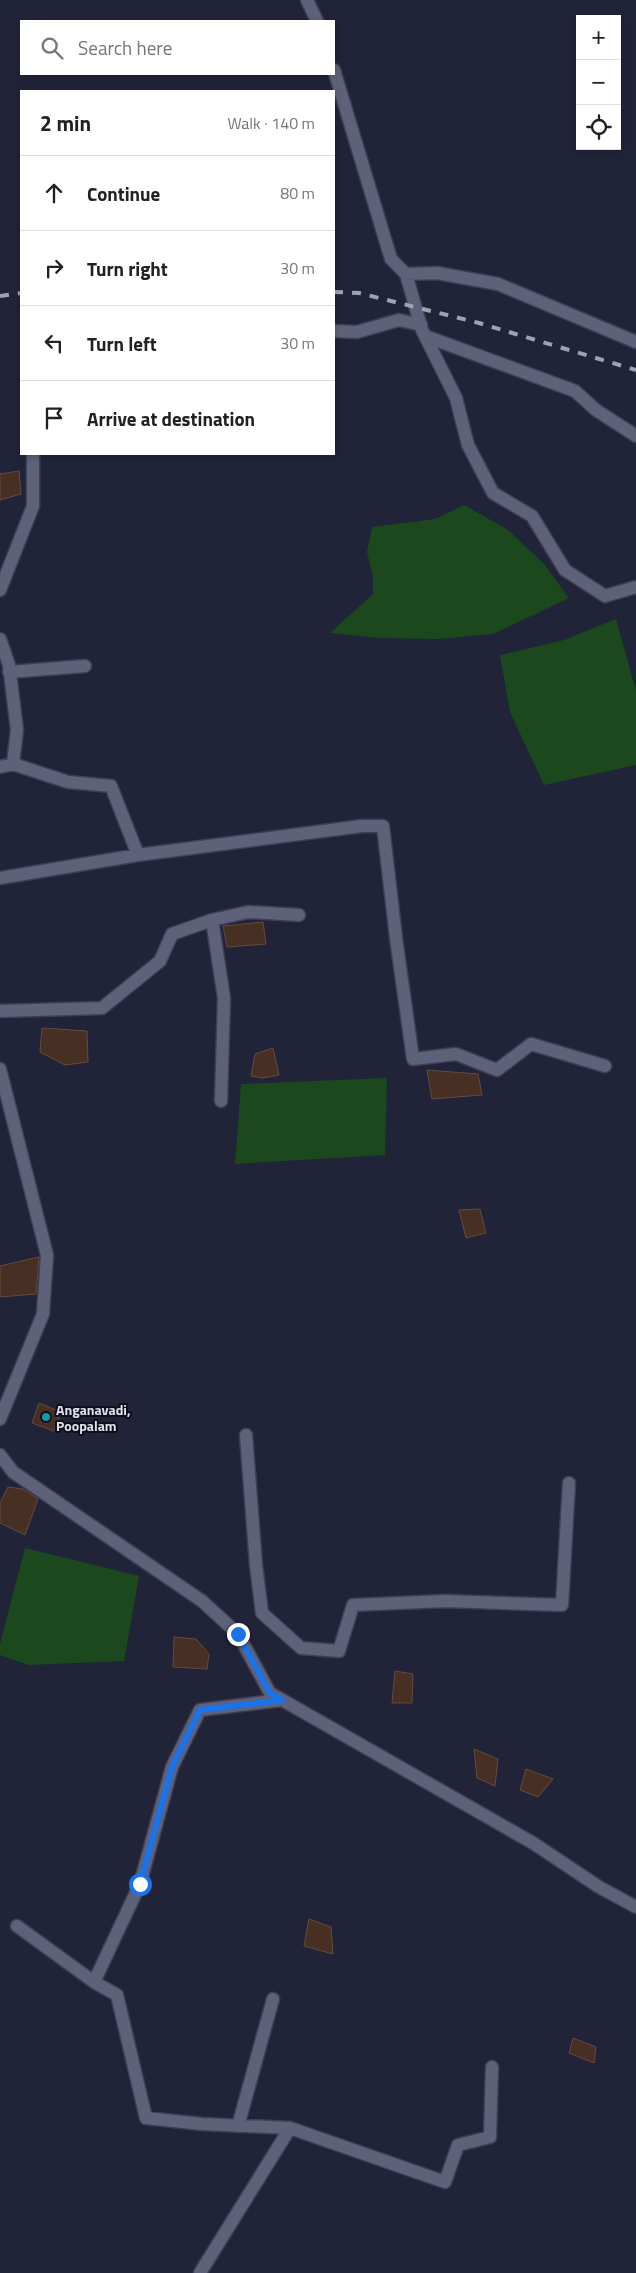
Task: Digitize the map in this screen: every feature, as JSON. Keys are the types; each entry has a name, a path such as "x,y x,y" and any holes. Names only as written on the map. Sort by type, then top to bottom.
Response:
{"street":[{"path":"307,0 317,20"},
{"path":"335,73 391,259 406,274 423,330 456,398 468,445 493,492 532,516 565,570 605,596 636,587"},
{"path":"406,274 437,273 498,284 636,342"},
{"path":"335,331 357,332 399,320 575,392 596,410 636,436"},
{"path":"0,590 33,506 33,455"},
{"path":"0,639 9,672 18,730 13,764"},
{"path":"9,672 85,666"},
{"path":"0,767 13,764 68,782 111,786 138,855"},
{"path":"0,878 138,855 362,826 383,826 413,1059 456,1054 497,1070 531,1044 606,1066"},
{"path":"0,1011 102,1008 160,961 172,934 212,920 248,912 300,915"},
{"path":"212,920 224,998 221,1101"},
{"path":"0,1069 3,1090 48,1255 43,1314 0,1419"},
{"path":"246,1435 256,1565 262,1613 301,1648 338,1651 353,1605 445,1601 562,1605 569,1483"},
{"path":"0,1455 13,1472 202,1601 238,1634 270,1693 533,1843 599,1887 636,1907"},
{"path":"94,1982 140,1884 172,1767 200,1710 282,1700"},
{"path":"17,1926 94,1982 117,1995 146,2118 238,2126 290,2128 445,2182 458,2145 490,2137 492,2067"},
{"path":"238,2126 273,1999"},
{"path":"200,2273 290,2128"}],"green space":[{"path":"464,505 508,530 544,564 569,598 493,634 438,639 379,638 330,633 373,594 373,577 367,552 372,527 435,519"},
{"path":"616,619 636,691 636,765 544,785 510,712 500,655 564,640"},
{"path":"387,1078 385,1155 235,1164 241,1084"},
{"path":"25,1548 139,1576 124,1661 28,1665 0,1655 0,1644"}],"building":[{"path":"19,471 21,494 0,500 0,474"},
{"path":"263,922 266,944 227,947 223,926"},
{"path":"42,1028 87,1031 88,1062 65,1065 40,1052"},
{"path":"273,1048 279,1075 263,1078 251,1076 255,1054"},
{"path":"427,1070 478,1074 482,1095 432,1099"},
{"path":"480,1209 486,1233 466,1238 459,1210"},
{"path":"39,1257 36,1294 0,1297 0,1266"},
{"name":"Anganavadi, Poopalam","path":"39,1403 61,1412 54,1431 32,1423"},
{"path":"8,1487 23,1489 38,1499 25,1535 0,1523 0,1503"},
{"path":"174,1637 196,1639 209,1654 207,1669 173,1667"},
{"path":"395,1671 413,1674 412,1703 392,1703"},
{"path":"474,1749 498,1759 495,1786 477,1778"},
{"path":"526,1769 553,1779 538,1797 520,1790"},
{"path":"309,1919 331,1927 333,1954 304,1946"},
{"path":"573,2038 596,2047 594,2063 569,2053"}],"railway":[{"path":"335,292 359,293 479,323 636,370"},
{"path":"0,296 20,293"}],"place":[{"name":"Anganavadi, Poopalam","path":"46,1417"}],"route":[{"path":"140,1884 172,1767 200,1710 282,1700 270,1693 238,1634"}]}
